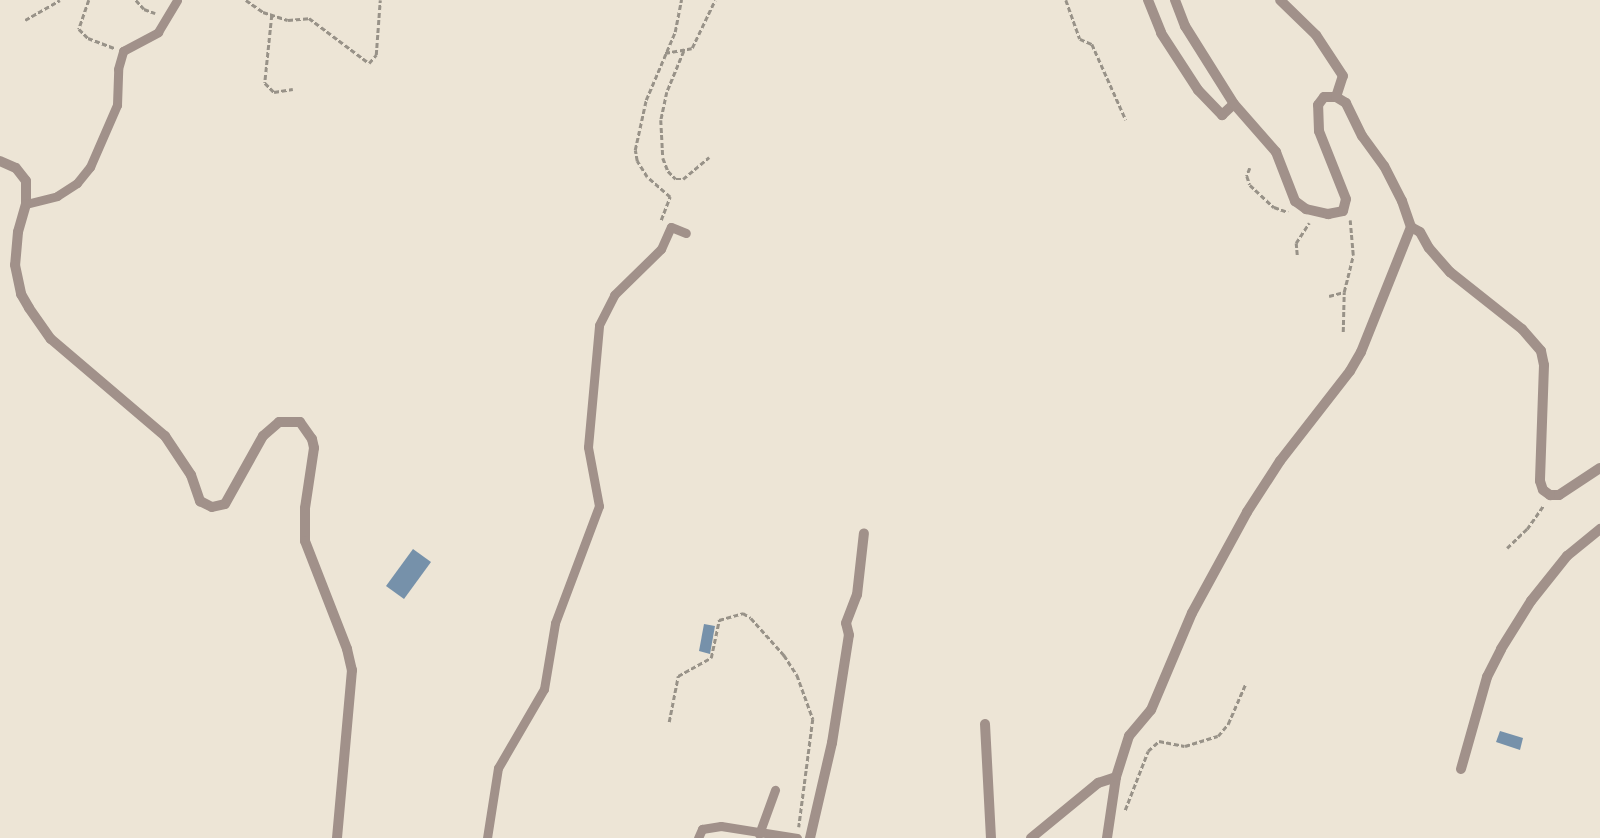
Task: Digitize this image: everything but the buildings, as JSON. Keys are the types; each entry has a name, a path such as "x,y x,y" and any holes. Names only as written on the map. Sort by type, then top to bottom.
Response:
{"street":[{"path":"1148,0 1161,33 1198,90 1222,115 1234,104"},
{"path":"1107,838 1116,777 1129,736 1150,710 1192,613 1219,559 1280,461 1350,372 1361,352 1411,227 1402,201 1384,166 1362,136 1346,103 1336,97 1324,97 1318,105 1320,131 1346,199 1343,211 1328,214 1307,210 1295,201 1276,152 1234,104 1185,26 1175,0"},
{"path":"1280,0 1316,35 1343,76 1336,97"},
{"path":"0,161 22,173 28,191 18,232 15,264 21,294 29,308 51,339 165,436 191,475 200,501 212,507 225,504 263,436 279,422 300,422 312,438 314,448 305,508 305,541 347,649 352,670 337,838"},
{"path":"1411,227 1420,232 1450,272 1522,328 1541,351 1545,393 1540,481 1543,490 1550,495 1571,489 1600,468"},
{"path":"1461,769 1487,677 1502,649 1531,601 1567,556 1600,529"},
{"path":"810,838 832,743 849,635 846,623 857,596 864,533"},
{"path":"985,724 991,838"},
{"path":"1031,838 1098,783 1116,777"}],"lane":[{"path":"26,204 57,196 77,183 90,167 117,105 118,69 123,51 158,32 168,21 177,0"},
{"path":"487,838 498,768 544,689 555,623 599,506 588,447 599,326 614,295 661,249 671,227 686,234"},
{"path":"759,834 775,790"},
{"path":"698,838 702,829 721,826 759,834 798,834"}],"path":[{"path":"25,20 60,0"},
{"path":"89,0 79,29 95,42 123,51"},
{"path":"136,0 144,9 168,21"},
{"path":"246,0 272,15 288,20 309,18 369,63 376,55 380,0"},
{"path":"658,228 670,197 647,177 637,161 635,150 646,100 675,32 680,0"},
{"path":"665,53 692,48 701,33 715,0"},
{"path":"1066,0 1080,39 1092,44 1126,120"},
{"path":"272,15 265,83 274,92 293,89"},
{"path":"684,51 667,92 662,120 663,158 668,171 676,179 683,179 709,157"},
{"path":"1250,168 1247,176 1250,185 1274,207 1285,213 1307,210 1309,223 1296,243 1297,254"},
{"path":"1343,211 1351,221 1353,255 1344,292 1343,332"},
{"path":"1329,296 1344,292"},
{"path":"1507,548 1527,529 1550,495"},
{"path":"669,722 678,676 711,658 719,620 743,613 751,618 784,655 798,676 814,719 798,834"},
{"path":"1123,815 1148,750 1159,741 1185,746 1218,736 1228,724 1245,685"}],"water":[{"path":"413,549 431,562 404,599 386,586"},
{"path":"704,624 715,626 710,654 699,651"},
{"path":"1500,731 1523,738 1520,750 1496,742"}]}
